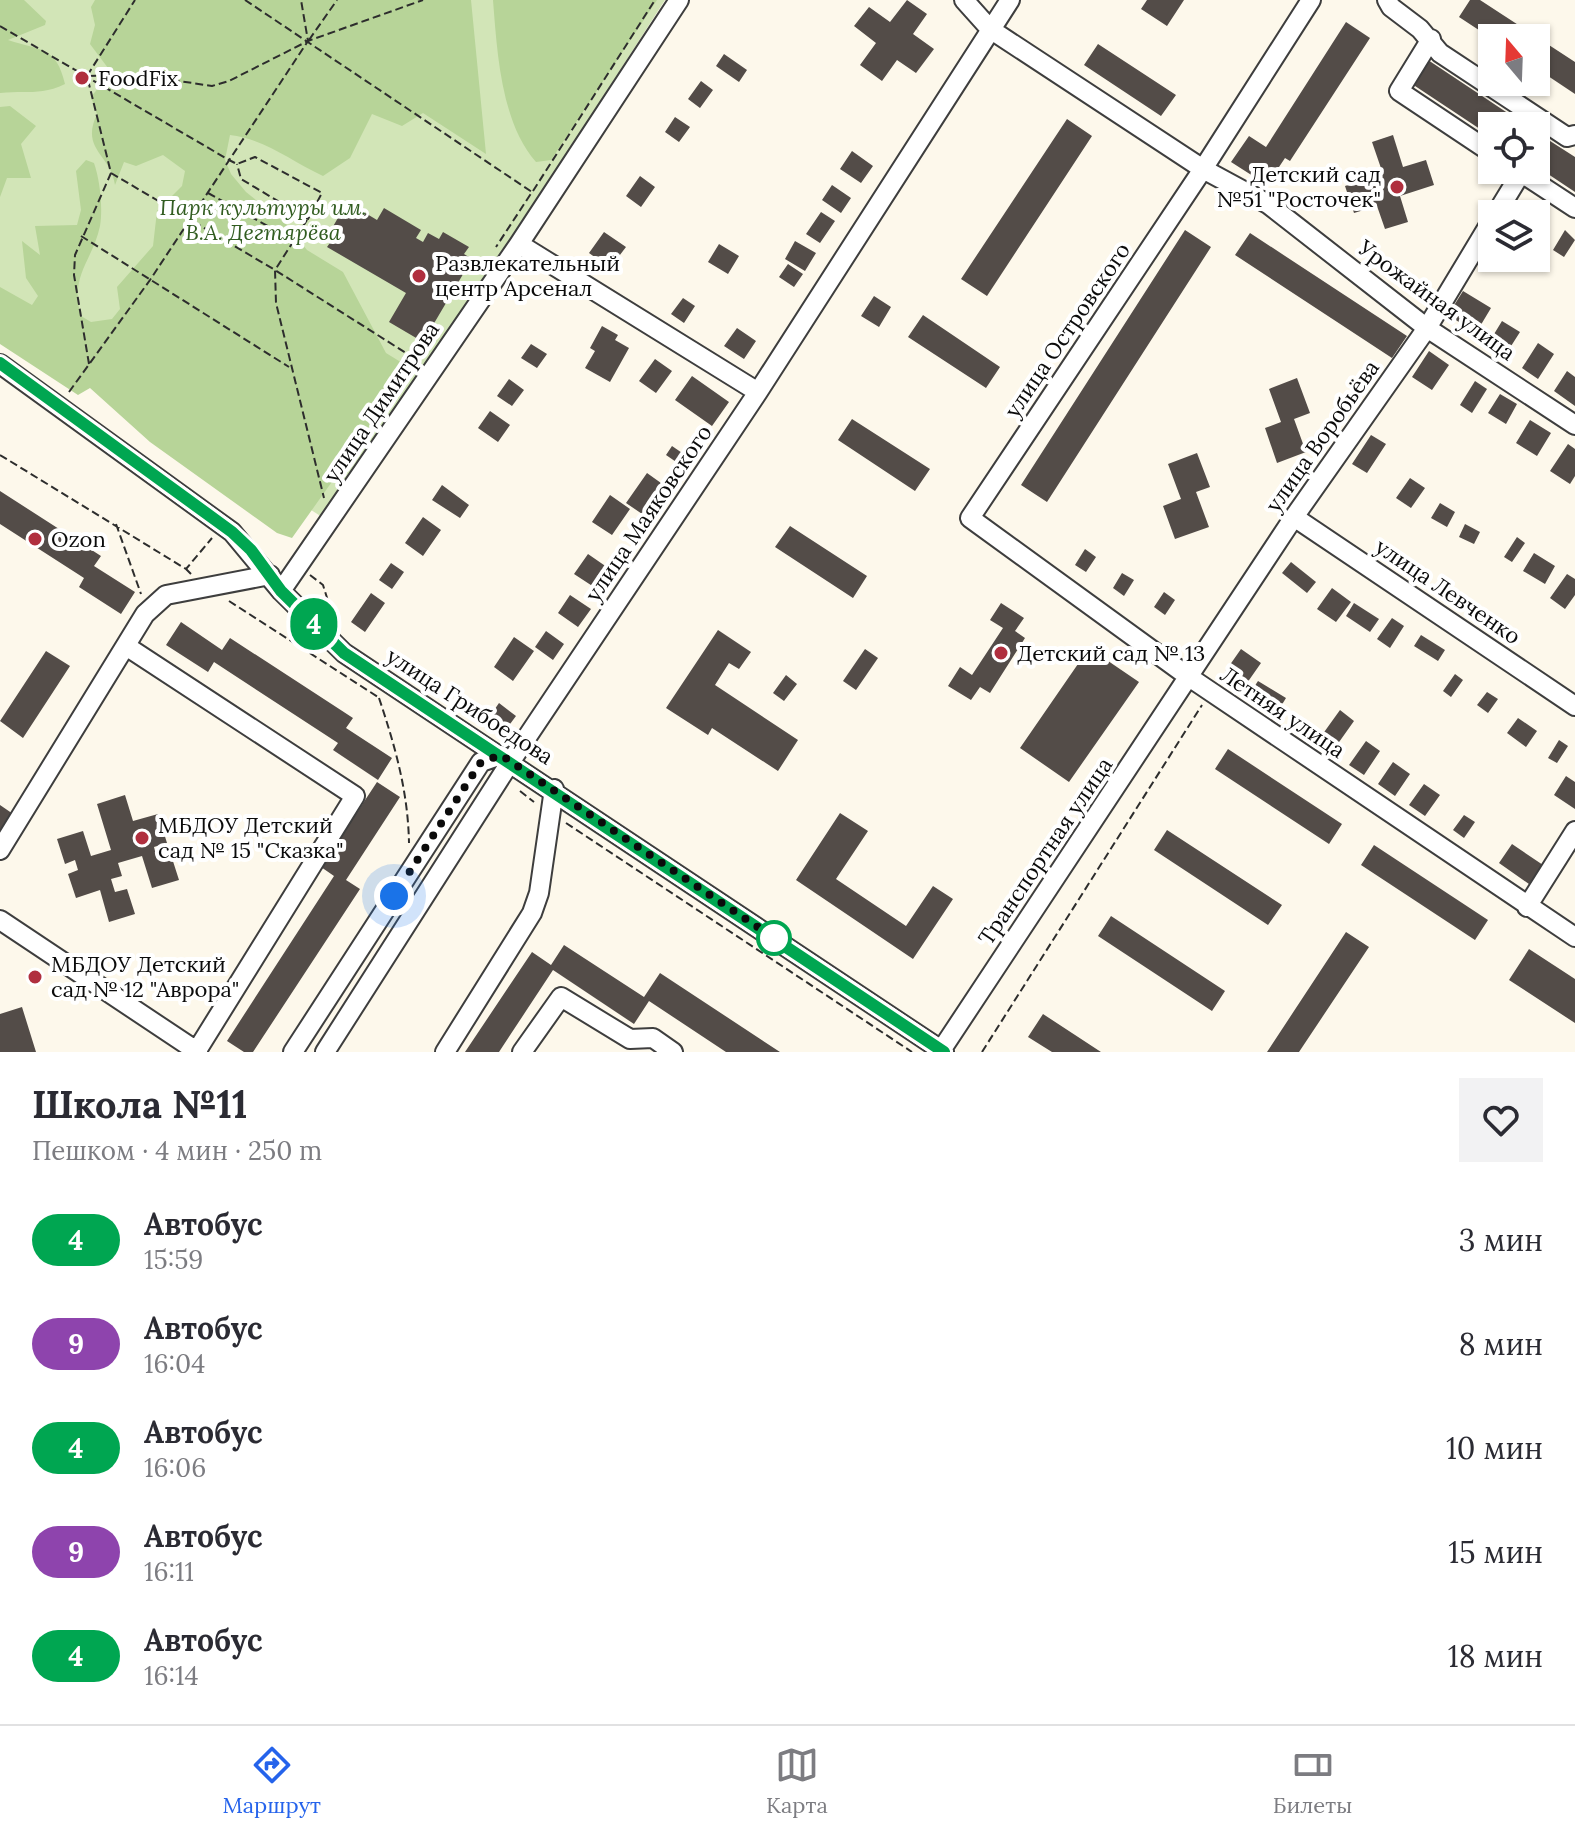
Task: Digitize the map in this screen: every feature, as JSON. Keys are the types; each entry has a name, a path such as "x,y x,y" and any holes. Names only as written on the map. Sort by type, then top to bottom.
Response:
{"street":[{"name":"улица Димитрова","path":"281,591 519,244 679,0"},
{"name":"Урожайная улица","path":"964,0 990,29 1203,169 1268,204 1427,328 1575,425"},
{"name":"улица Маяковского","path":"325,1052 508,760 758,392 1010,0"},
{"name":"улица Островского","path":"970,518 1203,169 1311,0"},
{"path":"1387,0 1391,7 1431,39 1440,53 1567,137 1575,135"},
{"path":"1431,39 1399,91 1478,144"},
{"path":"1539,184 1575,208"},
{"name":"улица Воробьёва","path":"1189,677 1294,517 1427,328 1478,243"},
{"path":"519,244 758,392"},
{"name":"улица Грибоедова","path":"0,364 223,525 251,550 281,591 344,653 554,789 942,1051"},
{"name":"улица Левченко","path":"1294,517 1575,706"},
{"name":"Летняя улица","path":"970,518 1189,677 1575,937"},
{"path":"0,850 145,614 166,595 270,575"},
{"path":"0,920 197,1052 355,796 126,646"},
{"name":"Транспортная улица","path":"942,1051 1189,677"},
{"path":"293,1052 481,762 508,760"},
{"path":"445,1052 532,913 539,893 554,789"},
{"path":"1527,907 1575,831"},
{"path":"522,1052 561,997 630,1039 653,1038 673,1052"}],"path":[{"path":"89,365 74,275 81,236 111,173 87,76 135,0"},
{"path":"245,0 532,192"},
{"path":"301,0 308,41"},
{"path":"59,406 150,280 337,0"},
{"path":"87,76 133,74 212,86 229,81 308,41 423,0"},
{"path":"490,256 655,0"},
{"path":"0,26 229,160 237,164 255,157 322,193 275,270 277,312 324,499"},
{"path":"237,164 241,179 308,219"},
{"path":"111,173 275,270 420,362"},
{"path":"208,193 294,240"},
{"path":"81,236 290,367"},
{"path":"0,455 116,523 186,569 206,587 391,705"},
{"path":"116,523 138,583 145,614"},
{"path":"186,569 223,525"},
{"path":"298,566 323,585 331,603 334,627"},
{"path":"982,1052 1210,691"},
{"path":"378,697 396,748 408,804 409,846 418,833"},
{"path":"466,714 549,812 912,1052"}],"green space":[{"name":"Парк культуры им. В.А. Дегтярёва","path":"0,0 665,0 505,250 325,519 0,308"},
{"path":"0,0 24,0 46,21 45,25 8,40 52,56 65,84 40,91 0,93"},
{"path":"95,0 471,0 486,154 423,113 402,126 372,114 350,158 323,176 255,141 230,135 225,160 231,174 246,192 286,224 307,250 343,272 386,353 412,369 292,538 277,533 150,442 90,388 78,395 0,344 0,287 32,305 38,296 26,278 22,241 40,255 35,226 77,225 81,210 76,171 86,160 94,163 101,203 97,238 83,269 78,290 81,316 91,322 112,319 120,309 117,287 153,246 157,211 182,186 185,171 163,155 136,166 124,162 115,185 108,166 94,144 93,126 97,114 91,97 111,72 90,44 95,25 91,7"},
{"path":"493,0 657,0 551,160 536,162 515,127 503,86"},
{"path":"10,106 36,126 21,144 31,178 7,178 0,197 0,107"}],"building":[{"path":"907,0 927,14 913,34 934,49 916,73 897,60 882,81 860,65 876,43 854,26 869,7 890,22"},
{"path":"1147,0 1184,0 1167,26 1141,9"},
{"path":"1470,0 1480,0 1517,24 1478,24 1478,29 1459,17"},
{"path":"1346,22 1370,38 1290,161 1285,158 1267,185 1231,162 1249,136 1266,147"},
{"path":"1098,44 1176,95 1161,116 1084,65"},
{"path":"1550,46 1575,62 1575,94 1550,77"},
{"path":"724,54 747,70 739,82 716,66"},
{"path":"1428,60 1506,112 1478,112 1478,128 1412,84"},
{"path":"701,81 713,90 700,108 688,99"},
{"path":"675,117 690,127 679,142 665,132"},
{"path":"1067,119 1092,136 987,296 961,279"},
{"path":"1393,135 1403,167 1426,160 1434,185 1400,196 1408,222 1385,229 1377,206 1354,213 1345,186 1383,174 1372,142"},
{"path":"1550,141 1575,157 1575,192 1550,175"},
{"path":"852,151 873,166 861,183 840,169"},
{"path":"640,176 655,187 641,207 626,196"},
{"path":"832,185 851,198 841,213 822,200"},
{"name":"Развлекательный центр Арсенал","path":"347,202 377,220 384,208 421,230 416,238 423,242 428,233 439,239 443,232 469,247 464,254 472,259 423,342 389,322 406,293 327,247 332,240 327,237"},
{"path":"821,212 835,221 820,243 806,234"},
{"path":"1185,230 1211,247 1047,502 1021,485"},
{"path":"1565,230 1575,240 1564,257 1553,250"},
{"path":"604,232 626,247 610,268 589,253"},
{"path":"1250,233 1407,336 1392,358 1235,255"},
{"path":"795,241 816,253 805,271 785,259"},
{"path":"719,244 739,256 728,274 708,262"},
{"path":"788,264 803,274 794,287 779,277"},
{"path":"1463,291 1491,308 1476,333 1448,315"},
{"path":"874,296 891,307 879,327 861,316"},
{"path":"683,298 695,306 684,323 671,314"},
{"path":"923,315 1000,367 986,388 908,337"},
{"path":"1502,321 1520,332 1506,354 1488,344"},
{"path":"602,326 618,335 615,340 629,348 610,382 585,368 595,351 590,348"},
{"path":"737,328 756,341 744,359 724,346"},
{"path":"1538,343 1554,354 1538,379 1522,368"},
{"path":"531,344 547,354 537,368 521,358"},
{"path":"1429,351 1449,365 1432,390 1412,377"},
{"path":"655,359 672,371 656,393 639,381"},
{"path":"1567,371 1575,377 1575,406 1554,391"},
{"path":"692,376 729,402 712,426 675,400"},
{"path":"1297,378 1310,413 1294,419 1306,452 1277,463 1265,428 1281,422 1269,389"},
{"path":"509,379 524,390 512,406 497,396"},
{"path":"1475,381 1487,389 1472,413 1460,405"},
{"path":"1500,394 1517,404 1506,424 1488,413"},
{"path":"490,411 510,425 498,442 478,428"},
{"path":"852,419 930,469 915,491 838,440"},
{"path":"1530,420 1551,433 1537,456 1516,443"},
{"path":"1371,435 1386,444 1367,473 1352,464"},
{"path":"1568,444 1575,449 1575,476 1570,484 1550,471"},
{"path":"672,446 688,457 682,466 666,455"},
{"path":"1197,453 1210,487 1196,492 1209,527 1175,539 1163,506 1181,499 1168,464"},
{"path":"647,473 668,488 648,518 626,503"},
{"path":"1410,478 1425,488 1411,508 1396,498"},
{"path":"442,485 469,505 460,518 432,500"},
{"path":"0,491 101,556 94,566 135,592 121,614 79,587 84,578 0,524"},
{"path":"610,495 630,509 612,535 592,522"},
{"path":"1440,503 1455,512 1447,527 1431,518"},
{"path":"423,517 441,530 423,556 405,543"},
{"path":"1465,524 1480,532 1474,544 1459,537"},
{"path":"790,526 867,576 853,598 775,547"},
{"path":"1517,537 1525,543 1512,562 1504,557"},
{"path":"1085,549 1096,557 1086,572 1075,565"},
{"path":"1534,553 1555,566 1545,584 1523,571"},
{"path":"588,554 614,572 600,591 574,574"},
{"path":"1291,562 1316,582 1307,593 1282,573"},
{"path":"391,563 404,572 392,589 379,580"},
{"path":"1122,573 1134,580 1124,596 1113,588"},
{"path":"1567,574 1575,579 1575,595 1565,609 1550,598"},
{"path":"1332,588 1351,602 1336,622 1317,609"},
{"path":"1164,592 1175,600 1165,615 1154,607"},
{"path":"371,593 385,603 365,632 351,622"},
{"path":"570,595 591,609 578,627 558,613"},
{"name":"Детский сад № 13","path":"1001,603 1024,618 1015,631 1025,638 990,693 980,687 971,700 948,686 960,667 972,675 1003,628 990,620"},
{"path":"1354,603 1379,619 1370,632 1346,616"},
{"path":"1392,618 1404,626 1390,648 1377,639"},
{"path":"181,622 222,650 230,638 353,718 346,728 392,758 378,780 333,750 338,743 214,662 208,672 166,645"},
{"path":"718,630 751,652 739,669 729,663 715,685 798,740 778,771 712,728 708,735 666,708"},
{"path":"546,631 564,644 553,660 535,647"},
{"path":"1421,635 1445,650 1438,661 1414,646"},
{"path":"514,637 534,651 513,681 494,667"},
{"path":"1089,648 1139,682 1069,782 1020,748"},
{"path":"865,649 878,658 856,690 843,681"},
{"path":"1241,649 1261,663 1240,693 1220,679"},
{"path":"46,651 70,666 23,738 0,721"},
{"path":"1455,674 1463,680 1451,697 1443,691"},
{"path":"786,675 797,684 784,701 773,693"},
{"path":"1258,681 1286,698 1275,716 1247,698"},
{"path":"1487,692 1498,699 1488,713 1477,705"},
{"path":"499,703 516,716 507,728 490,716"},
{"path":"1340,710 1354,721 1332,752 1317,742"},
{"path":"1518,718 1537,731 1526,747 1507,733"},
{"path":"1559,740 1568,746 1557,763 1548,758"},
{"path":"1366,741 1380,751 1364,775 1349,765"},
{"path":"1228,749 1342,824 1329,844 1215,769"},
{"path":"1393,762 1410,774 1395,796 1378,784"},
{"path":"1566,776 1575,782 1575,809 1554,795"},
{"path":"377,782 400,797 346,880 360,889 253,1052 244,1052 227,1041 334,876 321,867"},
{"path":"1424,784 1440,795 1425,816 1409,805"},
{"path":"125,795 133,821 158,814 167,843 154,847 157,859 171,855 179,880 152,888 142,856 118,863 122,876 111,879 115,892 127,889 135,914 109,922 100,890 76,898 68,874 78,870 75,860 65,864 57,839 83,831 91,856 111,850 97,804"},
{"path":"0,805 16,816 0,840"},
{"path":"840,813 868,831 836,879 906,926 933,886 953,899 913,959 796,880"},
{"path":"1464,815 1475,822 1464,838 1453,830"},
{"path":"1167,830 1282,905 1268,925 1154,850"},
{"path":"1512,844 1543,865 1529,884 1499,863"},
{"path":"1374,845 1488,920 1475,940 1361,865"},
{"path":"1111,916 1225,991 1212,1011 1098,936"},
{"path":"1346,932 1369,947 1299,1052 1267,1052"},
{"path":"564,945 644,997 660,973 780,1052 726,1052 649,1001 634,1024 553,970 499,1052 465,1052 532,952 551,965"},
{"path":"1529,949 1575,979 1575,1023 1509,980"},
{"path":"22,1007 36,1052 0,1052 0,1014"},
{"path":"1043,1014 1101,1052 1052,1052 1028,1037"}],"bus line":[{"name":"4","path":"0,363 232,532 251,550 281,591 344,653 540,780 944,1052"}],"place":[{"name":"FoodFix","path":"82,78"},
{"name":"Детский сад №51 \"Росточек\"","path":"1397,187"},
{"name":"Развлекательный центр Арсенал","path":"419,276"},
{"name":"Ozon","path":"35,539"},
{"name":"Детский сад № 13","path":"1001,653"},
{"name":"МБДОУ Детский сад № 15 \"Сказка\"","path":"142,838"},
{"name":"МБДОУ Детский сад № 12 \"Аврора\"","path":"35,977"}],"route":[{"path":"394,896 481,762 501,755 774,938"}]}
